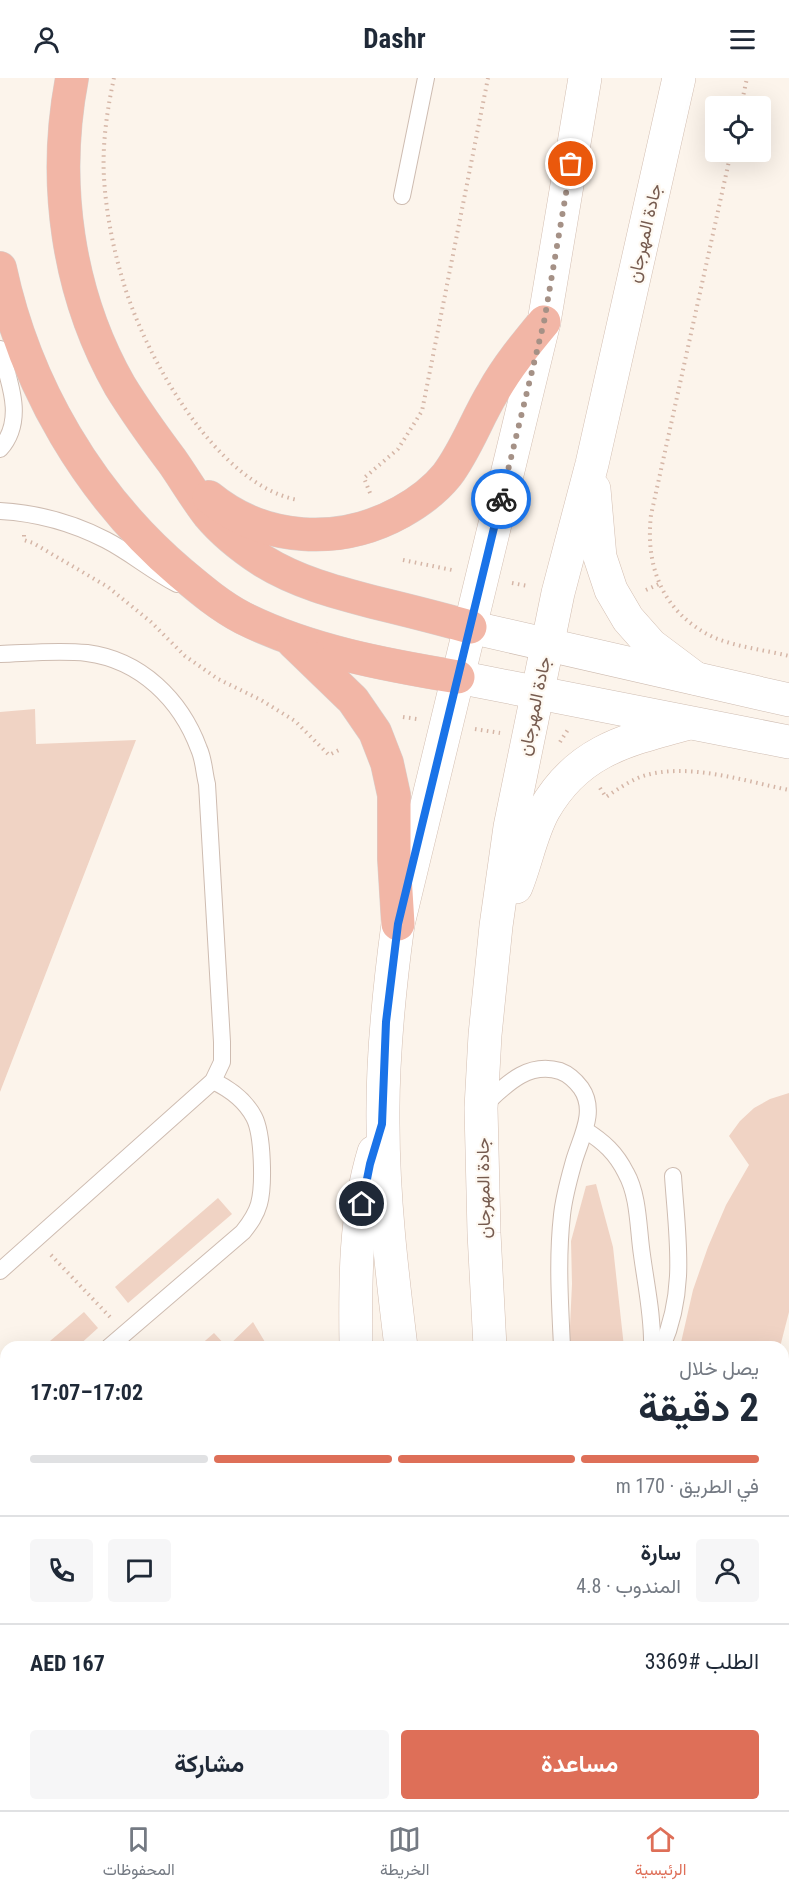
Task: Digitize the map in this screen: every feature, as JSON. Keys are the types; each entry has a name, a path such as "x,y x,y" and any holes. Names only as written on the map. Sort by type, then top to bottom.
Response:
{"highway":[{"path":"72,78 66,111 62,167 66,224 77,280 95,334 120,385 208,514 232,539 263,561 297,579 333,591 470,627"},
{"path":"0,270 15,324 35,378 61,428 91,475 126,519 165,559 208,595 242,618 290,638 414,670 458,677"},
{"path":"182,476 214,501 244,519 277,531 312,536 347,533 383,522 416,504 445,477 468,444 492,393 519,353 544,322"},
{"path":"290,638 353,700 375,732 387,763 394,795 394,859 398,924"}],"main road":[{"name":"جادة المهرجان","path":"490,1341 481,1108 485,1035 496,926 510,827 558,593 592,464 679,78"},
{"path":"400,1341 391,1269 382,1124 386,1022 398,924 544,322 579,84"},
{"path":"592,464 600,557 611,590 628,619 651,645 694,678"},
{"path":"470,627 789,700"},
{"path":"458,677 789,742"},
{"path":"496,926 522,874 544,811 561,785 583,764 609,747 689,723"},
{"path":"356,1341 357,1246 362,1204 370,1164 382,1124"}],"lane":[{"path":"402,196 426,78"},
{"path":"0,349 15,406 12,426 0,449"},
{"path":"0,511 23,513 80,528 107,541 156,573 181,586 208,595"},
{"path":"0,654 79,653 114,660 138,671 165,692 186,719 200,751 207,784 222,1042 222,1062 213,1081 0,1271"},
{"path":"481,1108 514,1078 530,1070 546,1068 562,1071 576,1081 585,1095 588,1113 585,1130 567,1183 562,1211 559,1268 562,1341"},
{"path":"116,1341 243,1232 253,1220 259,1205 262,1191 260,1135 254,1117 230,1089 213,1081"},
{"path":"585,1130 603,1142 618,1157 628,1176 636,1207 651,1341"},
{"path":"664,1341 675,1307 680,1272 673,1176"}],"path":[{"path":"114,78 107,110 104,177 113,243 123,283 143,333 168,382 199,428 236,468 259,486 285,498 304,501"},
{"path":"361,495 370,493 364,478 398,449 422,411 488,78"},
{"path":"743,96 747,78"},
{"path":"729,162 651,515 649,537 651,559 659,584 671,604 690,624 714,637 789,656"},
{"path":"23,513 24,540 108,587 151,622 185,656 218,679 261,700 295,721 329,755 339,750"},
{"path":"36,1239 125,1333"}],"building":[{"path":"35,709 36,744 136,740 0,1092 0,712"},
{"path":"789,1093 789,1312 782,1341 681,1341 693,1290 708,1247 726,1205 749,1165 729,1136 754,1108 770,1099"},
{"path":"596,1184 613,1247 623,1341 569,1341 571,1241 586,1186"},
{"path":"218,1198 232,1214 128,1303 115,1287"},
{"path":"84,1312 98,1328 84,1341 50,1341"},
{"path":"253,1322 264,1341 233,1341"},
{"path":"214,1333 221,1341 205,1341"}],"way so far":[{"path":"501,499 544,322 571,164"}],"route":[{"path":"362,1204 370,1164 382,1124 386,1022 398,924 501,499"}]}
